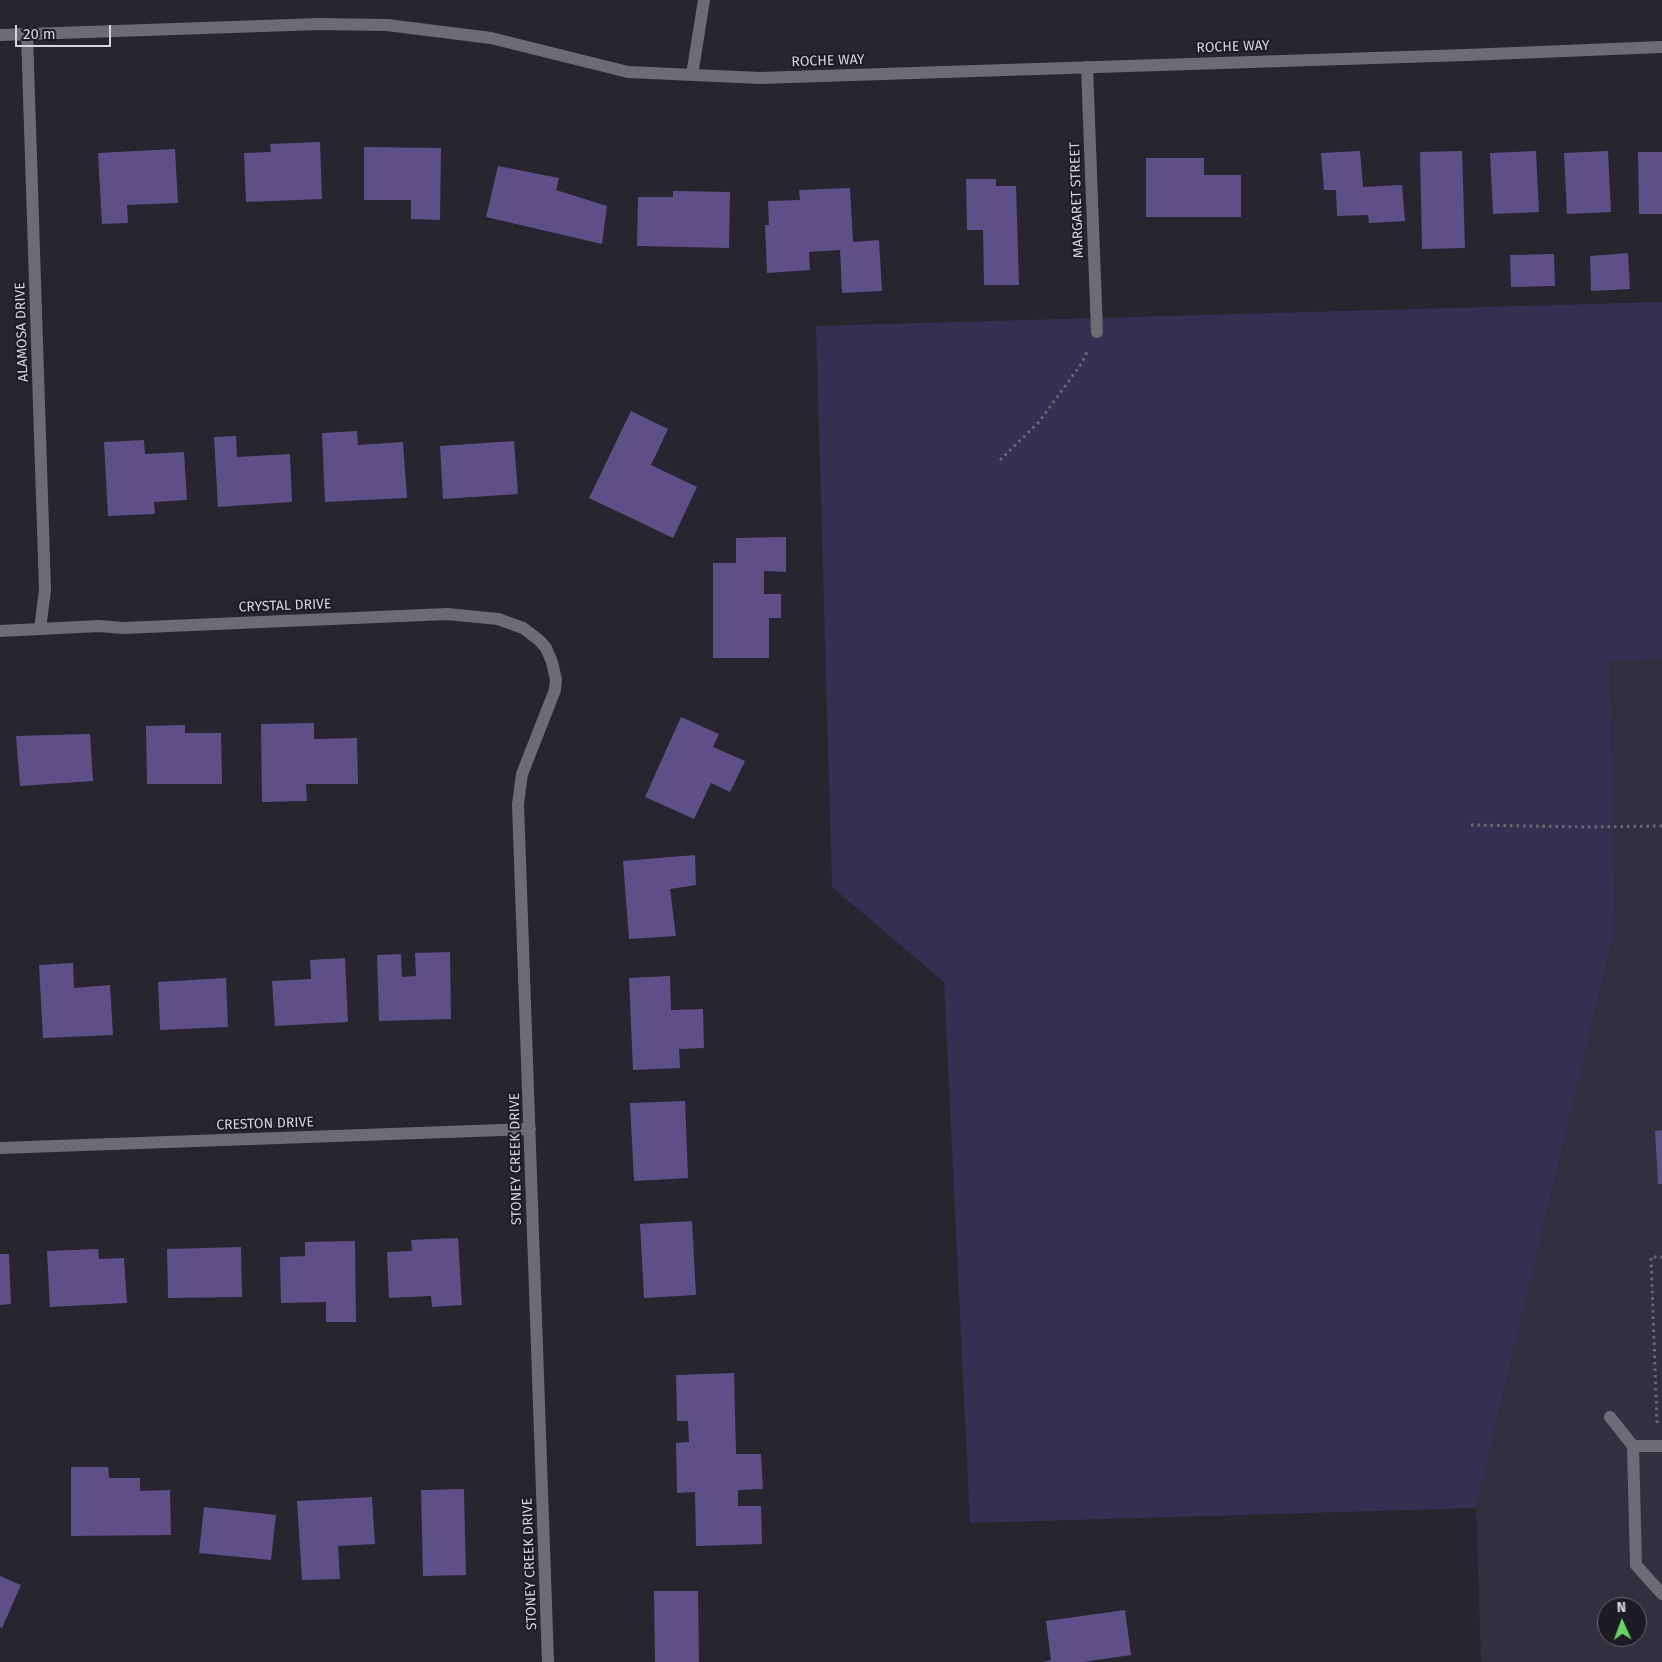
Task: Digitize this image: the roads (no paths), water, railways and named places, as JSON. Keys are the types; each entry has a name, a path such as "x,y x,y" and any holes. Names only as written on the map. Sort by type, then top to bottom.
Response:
{"street":[{"path":"692,75 704,0"},
{"name":"ROCHE WAY","path":"0,35 320,24 387,25 491,38 628,72 760,78 1662,47"},
{"name":"ALAMOSA DRIVE","path":"27,34 45,590 40,628"},
{"name":"MARGARET STREET","path":"1087,67 1098,332"},
{"name":"CRYSTAL DRIVE","path":"0,631 98,626 123,628 447,614 498,619 523,628 546,648 552,662"},
{"name":"STONEY CREEK DRIVE","path":"548,1662 518,804 522,774 555,690 556,680 552,662"},
{"name":"CRESTON DRIVE","path":"0,1148 530,1129"},
{"path":"1610,1417 1633,1446 1636,1565 1662,1594"},
{"path":"1633,1446 1662,1446"}]}
